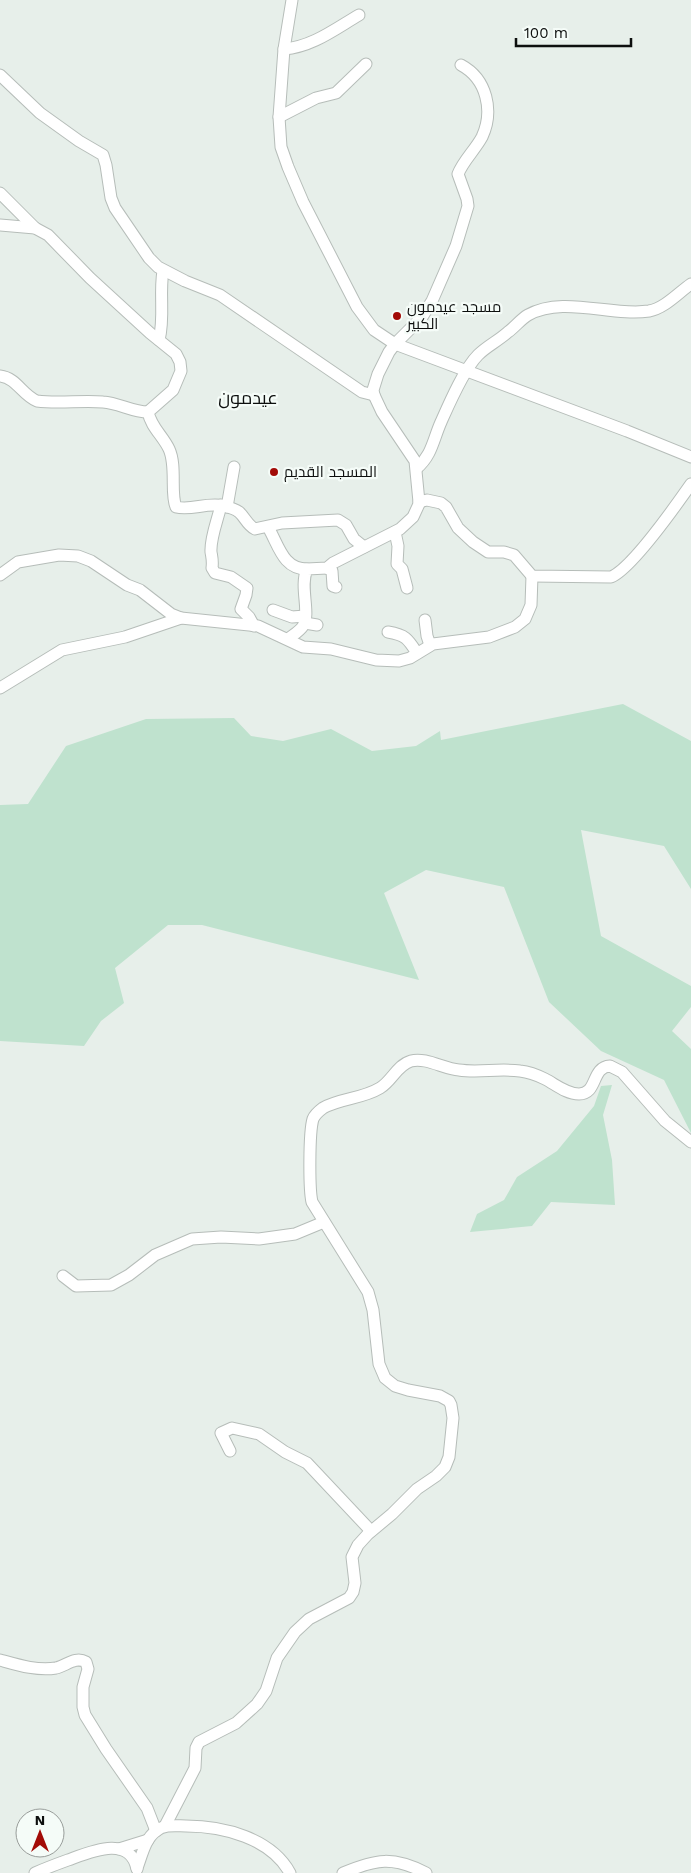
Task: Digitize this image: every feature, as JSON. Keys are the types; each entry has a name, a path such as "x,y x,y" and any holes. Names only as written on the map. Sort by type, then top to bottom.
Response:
{"street":[{"path":"292,0 284,49 279,137 288,167 303,202 351,297 374,330 395,344 691,457"},
{"path":"284,49 313,42 359,15"},
{"path":"279,117 316,98 336,93 366,64"},
{"path":"268,527 287,562 296,568 327,568 333,563 395,532 412,517 419,504 415,461 390,426 374,395 374,390 378,374 395,344 422,317 432,301 456,246 468,206 458,174 482,137 485,128 486,96 482,85 474,74 461,65"},
{"path":"0,75 40,113 103,155 111,198 115,208 149,258 163,270 220,295 362,392 374,395"},
{"path":"0,193 35,228 48,235 90,278 176,354 180,362 181,371 173,390 148,412 132,411 104,402 37,401 30,397 12,379 0,376"},
{"path":"0,225 35,228"},
{"path":"159,340 163,319 163,270"},
{"path":"417,468 429,456 440,424 466,371 474,359 523,319 536,311 569,307 628,312 650,311 665,304 691,284"},
{"path":"148,412 152,422 170,450 176,507 186,508 208,504 224,506 238,511 251,527 260,529 282,523 338,520 344,522 356,542 364,547"},
{"path":"234,467 224,506 215,527 211,552 212,568 215,573 231,578 247,588 241,610 249,617 254,626"},
{"path":"532,576 595,577 616,575 636,556 691,484"},
{"path":"0,575 18,562 59,555 78,556 90,561 127,585 140,590 171,614 181,618 265,628 304,647 330,649 384,661 410,658 430,645 489,636 515,627 525,619 531,605 532,576 514,555 504,552 488,552 473,542 458,528 446,507 441,503 427,500 419,502"},
{"path":"395,532 398,546 397,564 402,569 407,588"},
{"path":"327,568 332,572 333,586 336,587"},
{"path":"288,639 300,630 305,620 304,578 307,569"},
{"path":"273,610 317,625"},
{"path":"0,688 62,650 125,636 181,618"},
{"path":"425,620 430,645"},
{"path":"388,632 405,637 418,653"},
{"path":"119,1849 148,1840 161,1828 195,1768 196,1748 199,1742 236,1723 250,1712 263,1697 277,1658 295,1632 309,1619 340,1604 351,1595 355,1583 352,1557 358,1546 371,1531 418,1489 436,1476 445,1467 448,1457 452,1410 448,1401 440,1396 395,1386 385,1378 378,1364 372,1300 363,1282 315,1209 310,1197 311,1134 314,1117 317,1113 331,1105 361,1097 379,1089 404,1064 411,1061 418,1060 459,1070 504,1069 528,1072 569,1092 581,1094 588,1091 600,1070 610,1066 622,1072 665,1121 691,1142"},
{"path":"63,1276 76,1286 111,1285 130,1275 155,1255 192,1239 221,1237 259,1239 295,1234 324,1222"},
{"path":"230,1451 222,1433 232,1428 259,1434 285,1452 307,1463 371,1531"},
{"path":"0,1660 37,1668 57,1668 77,1660 86,1662 88,1669 83,1687 85,1715 101,1742 161,1828"},
{"path":"161,1828 193,1826 217,1828 234,1833 262,1846 274,1854 282,1860 290,1873"},
{"path":"137,1871 148,1840"},
{"path":"35,1873 106,1848 119,1849 131,1854 135,1859 137,1871"},
{"path":"343,1873 383,1860 408,1864 426,1873"}],"green space":[{"path":"623,704 691,741 691,889 664,846 581,830 601,936 691,986 691,1007 672,1031 691,1049 691,1133 664,1080 601,1051 549,1002 504,887 426,870 384,893 419,980 202,925 168,925 115,968 124,1003 101,1021 84,1046 0,1041 0,805 28,804 66,746 146,719 234,718 251,736 283,741 331,729 372,751 416,746 440,731 441,740"},
{"path":"612,1085 603,1115 612,1160 615,1205 551,1202 532,1226 470,1232 477,1214 504,1200 517,1177 557,1151 594,1106 601,1086"}],"place":[{"name":"مسجد عيدمون الكبير","path":"397,316"},
{"name":"المسجد القديم","path":"274,472"}],"district":[{"name":"عيدمون","path":"248,397"}]}
